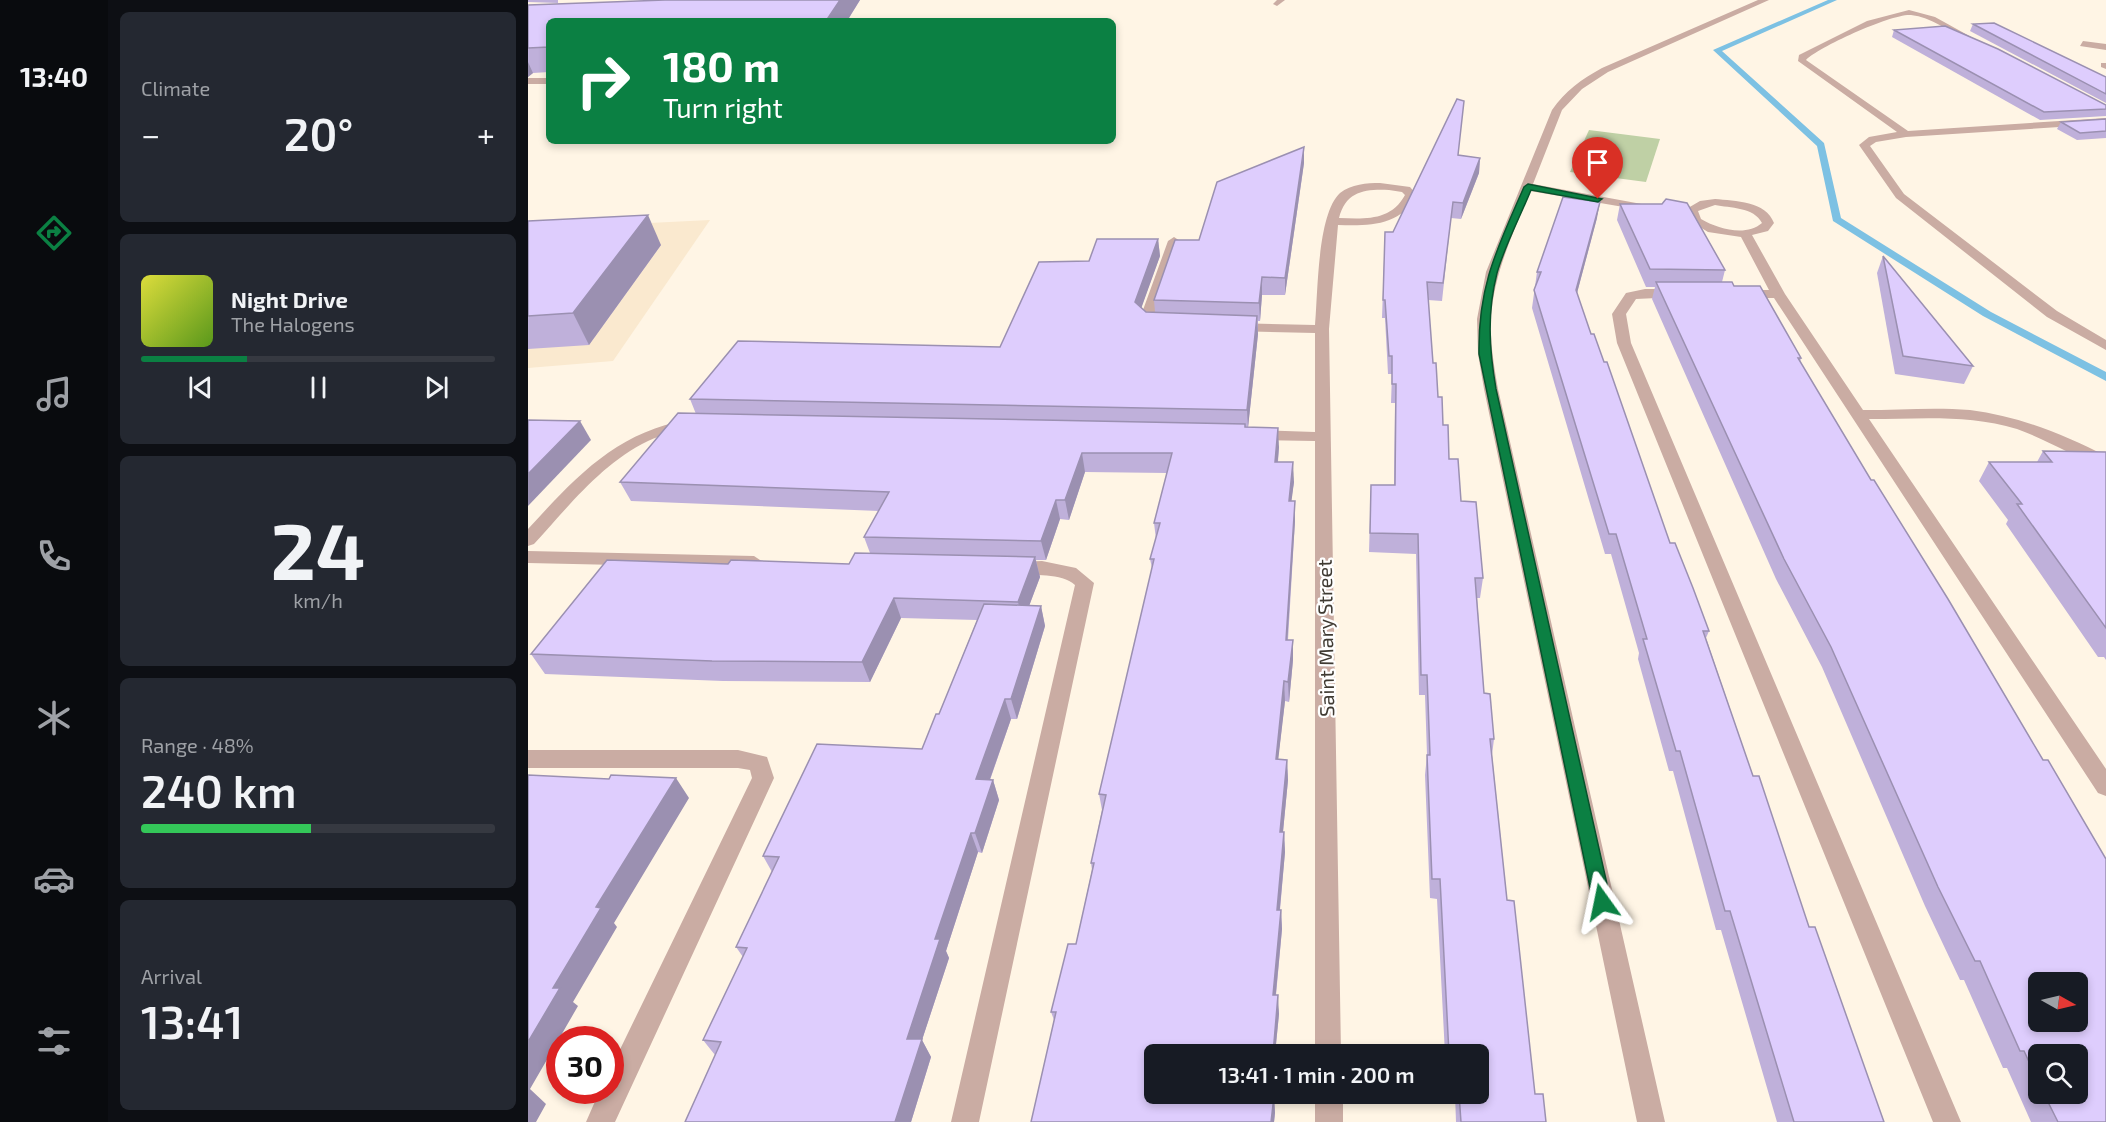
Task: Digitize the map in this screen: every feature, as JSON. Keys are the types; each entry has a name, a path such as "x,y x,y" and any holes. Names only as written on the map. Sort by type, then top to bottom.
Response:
{"street":[{"path":"1651,1122 1485,354 1484,319 1492,272 1557,110 1568,94 1584,81 1765,0"},
{"path":"1906,134 1802,61 1802,57 1867,24 1897,12 1919,14 1976,42"},
{"path":"2083,44 2106,47"},
{"path":"528,81 546,81"},
{"path":"2106,121 1906,134 1873,139 1864,145 1900,196 2052,314 2106,346"},
{"name":"Saint Mary Street","path":"1328,1044 1322,329 1333,221 1340,199 1349,192 1388,186 1406,189 1411,195 1406,207 1396,215 1378,220 1333,221"},
{"path":"1528,187 1656,209"},
{"path":"1715,202 1750,207 1766,217 1768,223 1764,228 1745,234 1718,231 1704,226 1686,214 1696,207 1715,202"},
{"path":"1745,234 1778,294 2106,787"},
{"path":"1174,241 1146,321 1153,325 1176,326"},
{"path":"1700,293 1645,293 1630,296 1619,314 1624,343 1947,1122"},
{"path":"1722,294 1778,294"},
{"path":"1221,327 1322,329"},
{"path":"1858,415 1970,415 2002,420 2083,450 2106,462"},
{"path":"528,540 571,494 635,441 657,431 700,425"},
{"path":"1241,435 1323,437"},
{"path":"528,556 776,562"},
{"path":"965,1122 1085,583 1077,574 1060,569 1001,567"},
{"path":"528,759 738,759 759,763 763,778 600,1122"},
{"path":"1329,1104 1329,1122"}],"shaded area":[{"path":"710,220 613,361 528,368 528,229"}],"green space":[{"path":"1589,130 1660,139 1646,182 1570,172"}],"building":[{"path":"665,0 840,0 828,18 546,18 546,47 528,48 528,5"},
{"path":"1994,23 2106,77 2106,94 1973,24"},
{"path":"1945,26 1998,49 2106,105 2106,109 2044,112 1894,30"},
{"path":"1457,99 1464,101 1458,155 1480,158 1463,203 1453,202 1443,283 1427,282 1433,363 1436,363 1438,397 1442,397 1443,425 1448,425 1449,459 1458,459 1461,501 1476,502 1483,578 1475,578 1484,693 1490,694 1494,739 1490,739 1507,900 1514,901 1535,1094 1543,1094 1546,1122 1461,1122 1460,1104 1489,1104 1489,1044 1448,1044 1440,879 1432,879 1427,755 1430,755 1427,675 1421,675 1418,534 1370,533 1371,485 1395,485 1396,384 1392,384 1392,356 1389,356 1385,300 1383,300 1385,232 1393,232"},
{"path":"2106,119 2106,131 2080,133 2061,122"},
{"path":"1304,147 1285,278 1262,277 1259,303 1154,300 1175,240 1199,240 1217,182"},
{"path":"1563,197 1600,202 1576,290 1591,334 1594,334 1604,362 1607,362 1670,543 1675,543 1709,631 1703,631 1753,776 1759,776 1809,927 1815,927 1884,1122 1794,1122 1730,911 1725,911 1680,751 1676,751 1643,639 1647,639 1616,534 1609,534 1534,290 1541,272 1537,272"},
{"path":"1666,199 1687,203 1725,270 1650,269 1620,204 1662,204"},
{"path":"648,215 573,313 528,316 528,221"},
{"path":"1097,239 1158,239 1135,302 1146,312 1257,316 1247,410 690,399 738,341 1000,347 1039,262 1089,261"},
{"path":"1883,256 1973,366 1903,356"},
{"path":"1656,282 1732,282 1734,286 1760,286 1801,358 1798,358 1871,480 1874,480 1948,599 2043,760 2048,760 2106,859 2106,1122 2058,1122 2049,1104 2088,1104 2088,1044 2028,1044 2028,1060 2024,1051 2020,1051 1980,961 1975,961 1938,887 1831,647 1784,559"},
{"path":"678,413 1245,424 1245,427 1278,428 1275,462 1293,462 1289,501 1295,501 1286,640 1293,640 1288,682 1284,681 1276,759 1287,760 1280,832 1284,832 1277,910 1281,910 1273,995 1278,995 1274,1044 1144,1044 1144,1104 1273,1104 1271,1122 1031,1122 1056,1012 1051,1012 1068,944 1076,944 1094,863 1091,863 1106,795 1099,794 1154,559 1150,559 1160,523 1154,523 1172,453 1082,453 1065,500 1056,500 1041,541 864,537 889,492 620,482"},
{"path":"528,420 580,421 528,474"},
{"path":"2043,451 2106,452 2106,628 2017,504 2022,504 1989,462 2052,462"},
{"path":"855,553 1035,557 1018,602 894,598 862,662 712,661 531,654 607,560 728,564 731,560 849,564"},
{"path":"984,604 1041,606 1011,699 1005,699 976,779 993,780 975,833 971,833 935,939 940,939 907,1039 922,1039 895,1122 685,1122 721,1042 703,1040 747,948 736,947 779,857 763,856 817,744 922,749 936,714 939,714"},
{"path":"528,775 609,779 611,775 676,778 596,907 601,908 553,988 560,988 528,1042"}],"waterway":[{"path":"1834,0 1717,50 1821,145 1836,219 1987,314 2106,377"}],"route":[{"path":"1598,199 1528,187 1492,272 1484,319 1485,354 1491,389 1602,902"}]}
